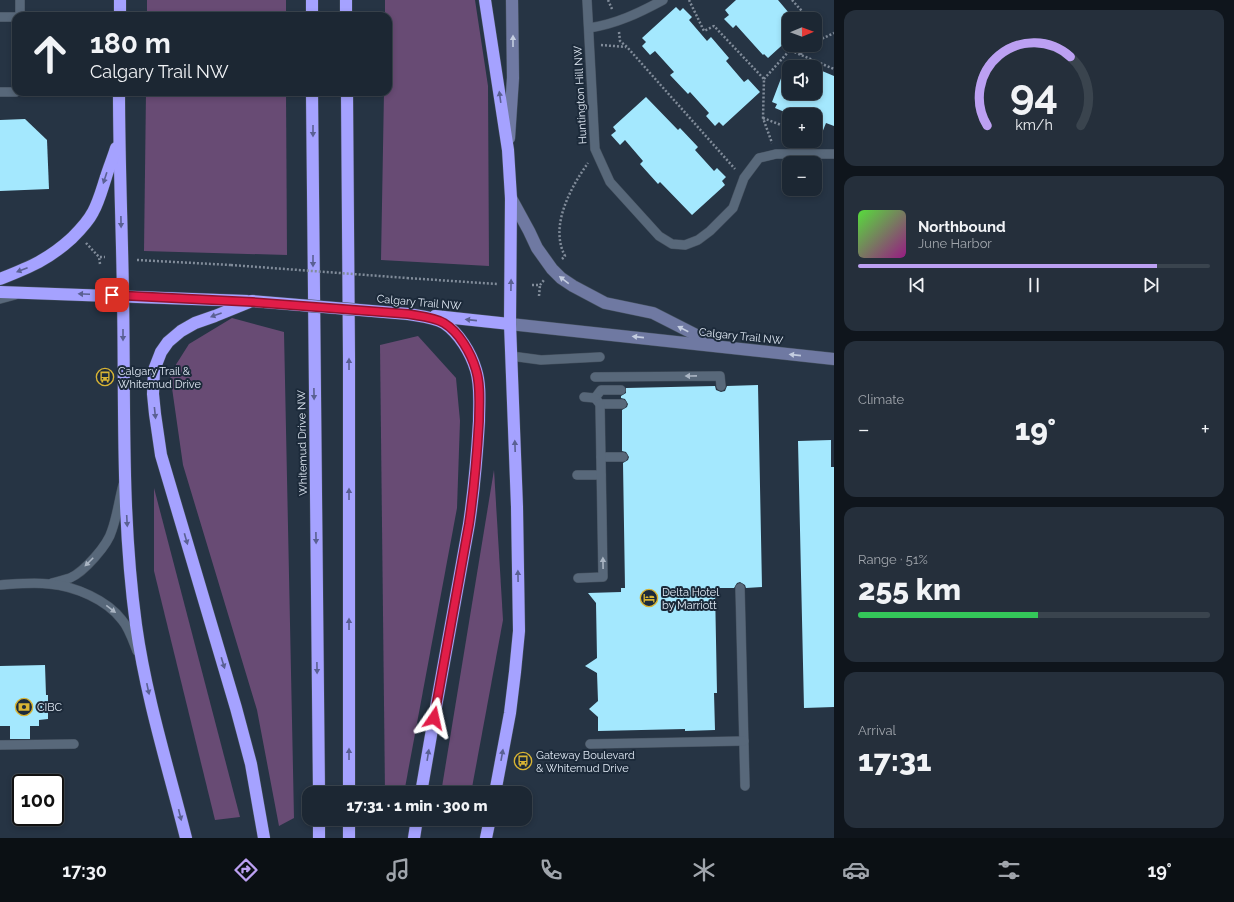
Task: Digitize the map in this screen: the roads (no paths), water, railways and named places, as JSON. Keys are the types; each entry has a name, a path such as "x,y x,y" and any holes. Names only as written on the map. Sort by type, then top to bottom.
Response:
{"highway":[{"path":"120,0 120,12"},
{"path":"312,0 312,12"},
{"path":"346,0 346,12"},
{"path":"485,0 508,150 511,198 510,324 517,507 519,631 510,713 496,786"},
{"path":"119,96 123,296 123,419 131,582 142,661 152,710 186,838"},
{"name":"Whitemud Drive NW","path":"312,96 319,786"},
{"path":"347,96 349,358 348,786"},
{"path":"0,279 44,260 59,249 84,226 100,197 119,142"},
{"name":"Calgary Trail NW","path":"0,292 252,302 408,314 510,324"},
{"path":"252,302 194,322 168,342 161,352 154,370 153,394 161,455 236,708 251,764 264,838"},
{"path":"408,314 443,322 458,336 465,345 476,370 479,400 478,441 469,524 422,786"},
{"path":"319,826 319,838"},
{"path":"348,826 348,838"},
{"path":"414,838 416,826"},
{"path":"486,838 489,826"}],"main road":[{"path":"508,150 513,78 512,0"},
{"path":"511,198 538,248 552,269 561,278 605,303 653,313 718,346"},
{"name":"Calgary Trail NW","path":"510,324 834,359"}],"lane":[{"path":"20,0 20,12"},
{"name":"Huntington Hill NW","path":"587,0 595,149 610,182 659,236 672,244 685,245 698,240 710,231 733,208 744,178 759,158 776,154 834,154"},
{"path":"589,28 603,26 636,14 663,0"},
{"path":"0,17 12,17"},
{"path":"0,92 12,92"},
{"path":"0,299 26,292"},
{"path":"511,356 540,360 600,357"},
{"path":"595,377 720,376 721,386"},
{"path":"578,578 603,577 601,457 597,400 601,390 621,390"},
{"path":"584,397 622,404"},
{"path":"601,457 622,457"},
{"path":"577,475 601,474"},
{"path":"50,584 71,577 88,564 105,545 112,532 125,476"},
{"path":"0,585 50,584 77,589 110,607 124,621 142,661"},
{"path":"740,588 745,786"},
{"path":"590,744 744,741"},
{"path":"0,745 74,744"}],"place":[{"name":"Calgary Trail & Whitemud Drive","path":"105,377"},
{"name":"Delta Hotel by Marriott","path":"649,598"},
{"name":"CIBC","path":"24,707"},
{"name":"Gateway Boulevard & Whitemud Drive","path":"523,761"}]}
